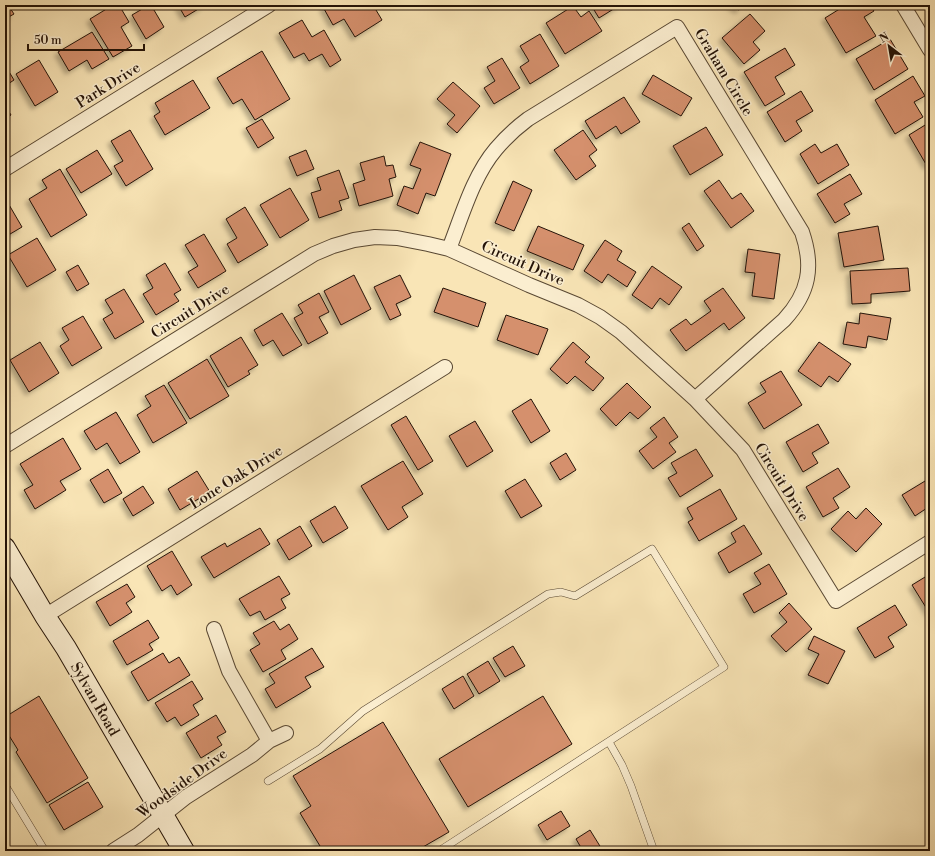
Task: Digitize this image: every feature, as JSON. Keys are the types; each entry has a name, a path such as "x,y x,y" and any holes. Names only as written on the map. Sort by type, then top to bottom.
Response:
{"main road":[{"name":"Sylvan Road","path":"5,548 45,616 66,648 184,851"}],"street":[{"name":"Park Drive","path":"5,169 269,5"},
{"path":"903,5 930,50"},
{"name":"Graham Circle","path":"449,249 472,190 483,168 495,150 510,133 528,119 677,27 802,232 808,255 806,284 799,301 792,311 784,320 695,398"},
{"name":"Circuit Drive","path":"5,446 314,254 354,240 375,237 397,238 449,249 578,305 600,317 621,332 695,398 742,450 836,601 930,542"},
{"name":"Lone Oak Drive","path":"45,616 445,367"},
{"path":"214,629 230,671 269,742"},
{"name":"Woodside Drive","path":"113,851 138,835 186,797 252,755 269,742 286,733"}],"lane":[{"path":"268,781 320,749 363,711 548,594 561,592 575,596 652,549 724,667 439,851"},
{"path":"609,742 624,768 654,851"},
{"path":"5,785 45,851"}],"building":[{"path":"5,5 8,5 14,14 5,19"},
{"path":"113,5 119,5 129,22 121,27 132,46 113,57 90,19"},
{"path":"151,5 164,27 146,39 132,15"},
{"path":"178,5 205,5 185,17"},
{"path":"326,5 373,5 382,20 355,37 344,19 333,25 323,7"},
{"path":"591,5 620,5 599,18"},
{"path":"730,5 742,5 739,10"},
{"path":"846,5 870,5 874,11 864,17 876,36 846,53 825,18"},
{"path":"573,6 581,17 589,11 602,31 565,54 546,23"},
{"path":"750,14 765,31 753,42 760,50 744,64 722,38"},
{"path":"302,20 312,37 324,30 341,60 330,67 322,54 309,61 304,53 294,58 279,33"},
{"path":"92,32 109,59 92,69 87,60 69,71 58,52"},
{"path":"540,34 559,66 530,84 520,67 529,61 520,46"},
{"path":"890,39 908,69 874,90 856,59"},
{"path":"785,48 795,65 775,77 785,94 765,106 744,72"},
{"path":"262,51 290,99 255,120 242,99 233,104 217,78"},
{"path":"502,58 520,88 494,104 484,88 495,81 487,67"},
{"path":"39,60 58,92 35,106 16,74"},
{"path":"5,65 14,80 5,86"},
{"path":"653,75 692,98 681,116 642,94"},
{"path":"913,76 925,96 914,102 923,117 895,134 875,100"},
{"path":"193,80 210,108 165,135 154,116 160,112 155,103"},
{"path":"453,82 480,106 457,133 447,124 455,115 437,99"},
{"path":"801,91 813,111 796,121 802,131 785,142 767,112"},
{"path":"624,97 640,122 621,134 616,126 596,139 585,121"},
{"path":"5,105 11,115 5,119"},
{"path":"262,119 274,138 258,148 246,128"},
{"path":"930,122 930,164 927,166 909,135"},
{"path":"706,127 723,155 690,175 673,146"},
{"path":"130,130 153,169 126,186 114,166 123,161 111,141"},
{"path":"583,130 597,150 589,156 596,166 576,180 554,150"},
{"path":"420,142 451,154 435,196 426,193 418,214 397,205 404,186 413,189 421,169 410,165"},
{"path":"815,144 821,153 837,144 849,165 818,184 800,154"},
{"path":"97,150 112,174 81,193 66,169"},
{"path":"306,150 314,169 297,176 289,157"},
{"path":"384,156 386,166 393,165 396,177 389,179 393,196 359,206 353,184 365,180 360,163"},
{"path":"60,169 87,215 51,237 29,199 47,188 42,180"},
{"path":"339,170 349,198 339,201 342,210 319,218 311,193 321,190 317,178"},
{"path":"850,174 862,194 844,204 850,214 835,223 817,194"},
{"path":"719,180 732,199 741,193 754,211 731,228 704,191"},
{"path":"513,181 532,190 514,231 495,223"},
{"path":"290,188 309,220 280,238 260,205"},
{"path":"8,203 22,227 5,237 5,204"},
{"path":"245,207 268,245 238,263 227,244 237,238 226,219"},
{"path":"689,223 704,246 697,251 682,228"},
{"path":"538,226 584,245 573,270 527,251"},
{"path":"878,226 884,260 844,267 838,233"},
{"path":"204,234 226,271 198,288 188,272 198,266 185,245"},
{"path":"37,238 56,270 27,287 8,255"},
{"path":"605,240 622,251 617,260 636,272 627,287 608,274 602,283 584,271"},
{"path":"748,249 780,254 774,299 752,296 755,273 745,272"},
{"path":"165,263 181,290 174,294 179,301 156,315 143,294 153,288 146,275"},
{"path":"78,265 89,284 77,291 66,272"},
{"path":"652,266 682,287 669,305 660,298 652,309 632,295"},
{"path":"908,268 910,291 871,294 871,303 852,304 850,271"},
{"path":"354,275 371,309 341,325 324,291"},
{"path":"400,275 411,297 396,304 401,315 390,320 374,287"},
{"path":"443,288 486,303 478,327 434,312"},
{"path":"723,288 745,318 729,330 724,323 686,351 670,330 686,319 691,325 711,311 704,301"},
{"path":"124,289 144,322 115,339 103,319 113,313 105,300"},
{"path":"319,293 329,312 319,317 328,333 308,344 294,318 303,313 298,305"},
{"path":"282,313 302,345 283,356 273,340 263,346 254,330"},
{"path":"860,313 891,318 887,340 868,336 866,348 843,344 847,322 859,324"},
{"path":"506,315 548,329 538,355 497,340"},
{"path":"83,316 102,348 72,366 60,346 69,340 62,328"},
{"path":"241,337 258,365 248,371 250,374 228,387 210,356"},
{"path":"40,342 59,373 29,392 10,360"},
{"path":"573,342 590,357 585,362 604,378 593,391 575,376 567,384 550,369"},
{"path":"819,342 851,364 838,382 829,376 821,387 798,371"},
{"path":"207,359 229,396 190,419 168,383"},
{"path":"781,371 802,405 764,429 748,403 766,392 760,383"},
{"path":"627,383 651,407 638,419 630,412 616,426 600,409"},
{"path":"164,385 187,423 153,443 137,415 151,406 145,396"},
{"path":"5,399 9,406 5,408"},
{"path":"531,399 550,431 531,443 512,411"},
{"path":"116,412 140,452 120,464 107,443 96,450 84,431"},
{"path":"406,416 433,461 418,470 391,425"},
{"path":"664,417 678,437 669,443 676,452 653,469 639,451 657,437 650,428"},
{"path":"475,421 493,451 467,467 449,436"},
{"path":"818,424 829,443 812,453 818,463 803,472 786,442"},
{"path":"63,438 81,469 60,481 66,490 35,509 24,490 33,485 20,464"},
{"path":"696,449 713,476 680,497 668,478 677,473 671,463"},
{"path":"566,453 576,470 560,480 550,463"},
{"path":"403,461 423,494 402,507 408,517 388,530 361,486"},
{"path":"838,468 850,487 833,498 839,508 823,517 806,487"},
{"path":"108,469 122,493 104,503 90,480"},
{"path":"197,471 210,492 180,510 168,489"},
{"path":"930,478 930,506 915,516 902,495"},
{"path":"525,479 542,506 521,518 505,491"},
{"path":"143,486 154,503 133,516 123,499"},
{"path":"720,489 737,519 699,541 688,522 693,519 687,508"},
{"path":"335,506 348,528 323,543 310,521"},
{"path":"866,508 882,524 856,552 831,529 848,511 856,519"},
{"path":"744,525 762,554 729,573 718,553 736,542 731,533"},
{"path":"300,526 312,546 289,560 277,540"},
{"path":"260,528 270,544 214,578 201,557 225,543 227,547"},
{"path":"172,551 192,585 177,595 171,585 162,591 147,566"},
{"path":"769,564 787,594 754,613 743,594 761,584 754,573"},
{"path":"930,574 930,614 912,585"},
{"path":"279,576 290,594 281,599 286,608 265,620 260,611 250,616 239,599"},
{"path":"127,584 135,597 126,603 132,612 110,626 96,602"},
{"path":"789,603 812,629 786,652 771,636 787,622 779,613"},
{"path":"895,605 907,625 888,637 894,647 875,658 857,628"},
{"path":"148,620 159,638 149,644 153,650 127,665 113,641"},
{"path":"274,621 280,630 289,624 298,639 281,650 286,659 263,672 250,650 260,644 253,633"},
{"path":"814,636 845,651 828,684 808,675 819,654 808,649"},
{"path":"513,646 525,666 505,677 493,658"},
{"path":"312,648 324,667 305,677 311,687 276,708 265,689 275,683 269,674"},
{"path":"163,653 169,663 179,657 190,675 148,701 131,672"},
{"path":"488,661 500,681 479,694 467,674"},
{"path":"463,676 474,696 454,709 442,689"},
{"path":"192,681 203,699 193,705 199,715 181,726 175,717 167,722 155,703"},
{"path":"39,696 88,778 47,803 16,752 18,750 5,729 5,717"},
{"path":"543,696 572,744 468,807 439,759"},
{"path":"216,715 226,732 217,737 222,745 201,758 186,733"},
{"path":"383,722 449,832 416,851 323,851 300,813 311,806 293,776"},
{"path":"88,782 103,807 64,830 49,805"},
{"path":"561,811 570,826 547,840 538,825"},
{"path":"590,830 603,851 583,851 576,839"}]}
